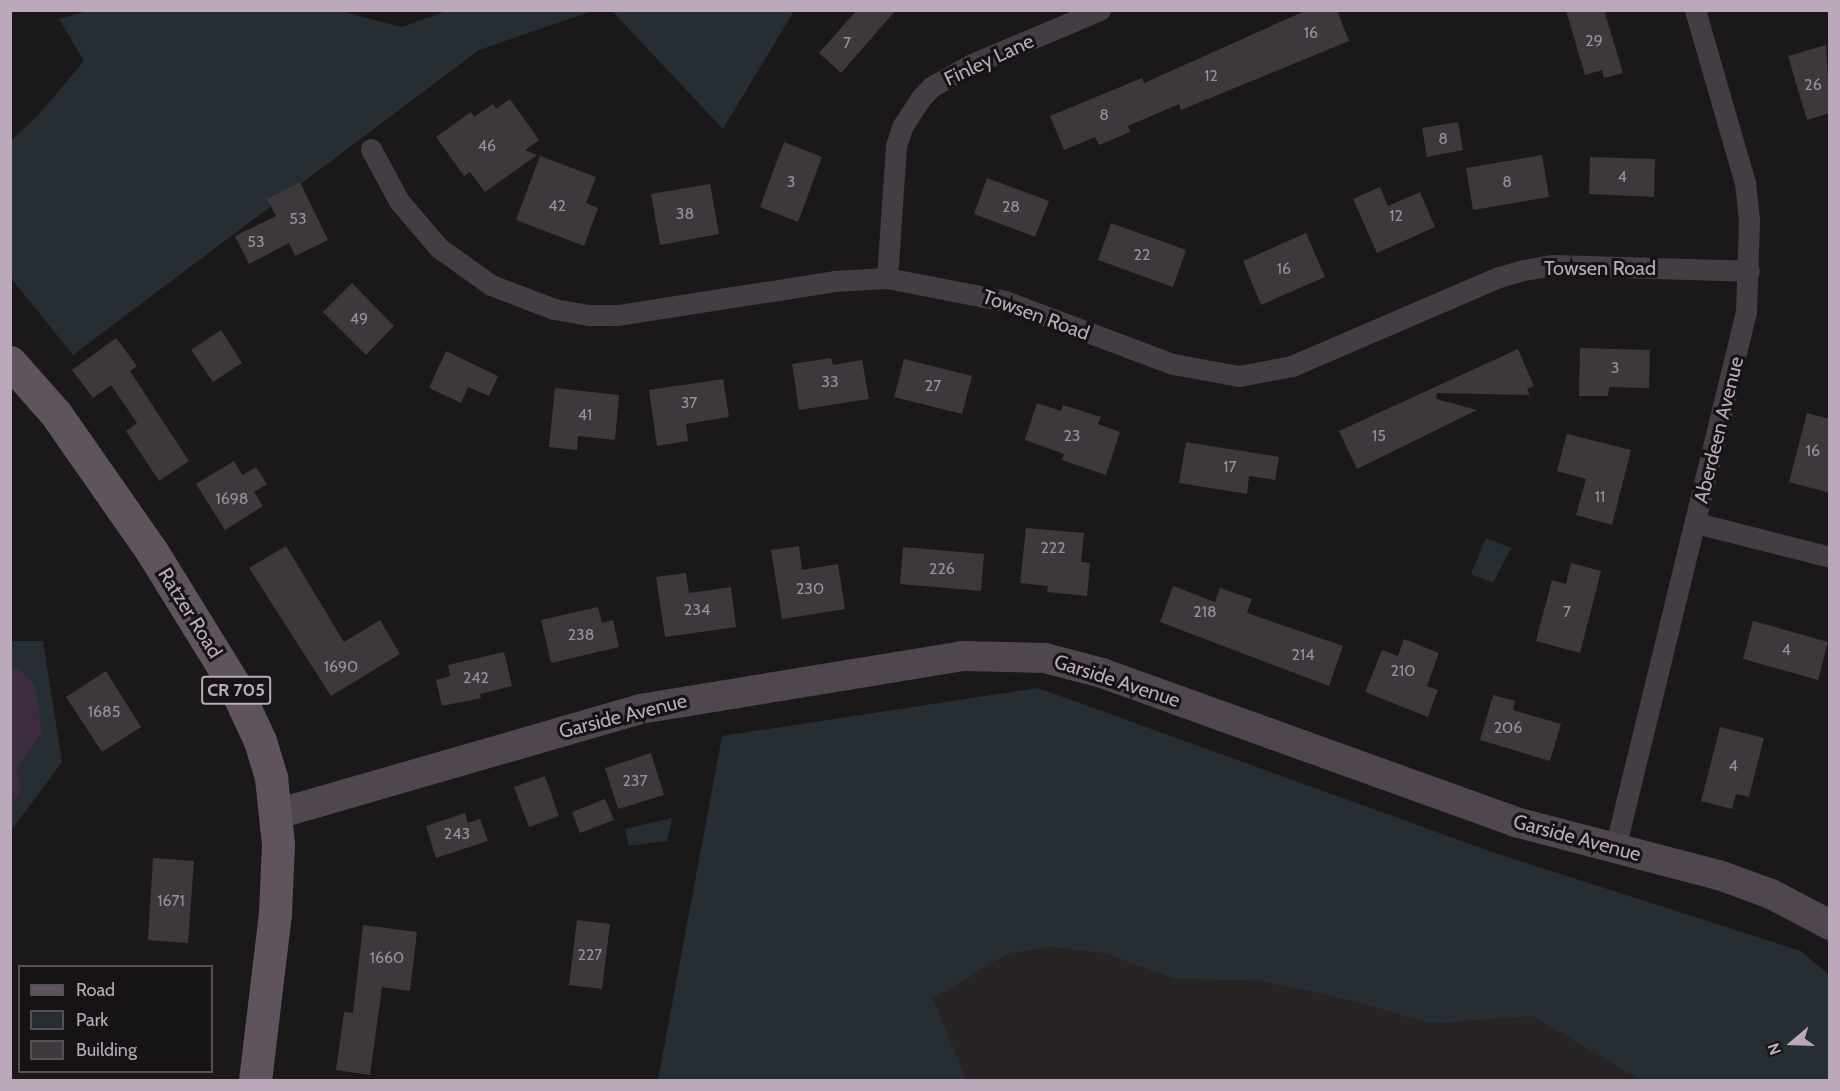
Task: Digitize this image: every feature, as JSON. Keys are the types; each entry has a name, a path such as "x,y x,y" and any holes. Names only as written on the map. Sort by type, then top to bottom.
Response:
{"main road":[{"name":"Ratzer Road","path":"10,362 56,414 197,621 260,741 277,814 275,913 255,1080"}],"street":[{"name":"Finley Lane","path":"887,278 896,146 902,127 920,99 931,87 972,64 1100,10"},
{"name":"Aberdeen Avenue","path":"1615,848 1734,369 1746,312 1749,271 1745,183 1695,10"},
{"name":"Towsen Road","path":"370,149 399,201 439,248 490,285 554,309 590,315 618,315 834,281 887,278 958,289 1005,302 1173,364 1239,376 1292,366 1499,277 1524,270 1552,265 1749,271"},
{"path":"1696,523 1830,557"},
{"name":"Garside Avenue","path":"277,814 640,709 962,656 1001,655 1045,658 1102,673 1515,822 1719,876 1771,894 1830,926"}],"shaded area":[{"path":"11,667 19,669 35,686 42,733 17,767 20,792 11,805"},
{"path":"1051,947 1103,953 1175,979 1261,981 1358,1002 1430,1024 1532,1016 1641,1080 800,1080 1007,954"}],"green space":[{"path":"92,10 336,10 402,27 446,11 592,11 479,50 73,355 11,278 11,141 41,112 84,61 59,19"},
{"path":"612,11 794,11 723,129"},
{"path":"1486,538 1511,548 1493,583 1471,574"},
{"path":"11,641 43,641 62,762 11,831"},
{"path":"1038,688 1492,852 1801,951 1829,975 1829,1080 1641,1080 1532,1016 1430,1024 1358,1002 1261,981 1175,979 1103,953 1051,947 1007,954 933,999 966,1080 658,1080 722,736"},
{"path":"672,818 667,841 629,846 625,829"}],"building":[{"path":"857,10 896,10 841,73 819,53"},
{"path":"1307,10 1337,10 1349,41 1181,110 1179,104 1128,126 1130,132 1099,145 1095,137 1064,150 1050,116 1142,78 1144,83"},
{"path":"1566,10 1604,10 1623,73 1604,78 1602,70 1585,75"},
{"path":"1826,45 1830,113 1807,120 1788,56"},
{"path":"510,99 539,140 525,150 537,155 485,192 470,172 464,176 436,137 471,112 474,117 493,104 496,109"},
{"path":"1458,122 1463,150 1427,157 1422,128"},
{"path":"784,142 822,157 798,222 760,207"},
{"path":"1542,155 1549,197 1473,210 1466,168"},
{"path":"540,156 596,177 586,203 598,208 584,246 516,220"},
{"path":"1590,157 1655,159 1654,197 1589,194"},
{"path":"987,178 1049,201 1035,237 974,214"},
{"path":"300,182 328,240 295,256 289,243 249,264 235,236 276,216 267,199"},
{"path":"710,184 719,234 660,245 651,194"},
{"path":"1380,187 1388,206 1420,192 1435,227 1377,253 1353,199"},
{"path":"1111,223 1186,250 1173,287 1098,260"},
{"path":"1306,233 1325,277 1261,305 1243,261"},
{"path":"352,283 394,326 366,355 323,312"},
{"path":"221,330 242,363 213,382 191,350"},
{"path":"116,338 137,366 130,371 189,461 159,481 126,431 137,423 111,385 93,398 72,370"},
{"path":"1580,348 1650,350 1649,388 1609,387 1608,396 1579,396"},
{"path":"1518,349 1534,386 1527,389 1530,395 1437,393 1436,399 1477,410 1357,469 1339,431"},
{"path":"446,351 498,376 489,396 468,387 461,403 429,388"},
{"path":"831,358 833,365 862,360 869,399 799,410 792,364"},
{"path":"904,359 972,376 962,414 894,397"},
{"path":"723,379 729,417 686,424 688,441 657,446 649,390"},
{"path":"555,388 619,395 615,440 578,436 577,450 549,447"},
{"path":"1037,403 1061,411 1063,405 1101,417 1098,424 1120,432 1106,475 1062,460 1064,454 1025,440"},
{"path":"1807,413 1830,419 1830,493 1789,482"},
{"path":"1567,434 1631,450 1612,525 1576,515 1586,479 1557,471"},
{"path":"1186,442 1279,457 1275,480 1249,476 1247,494 1179,483"},
{"path":"234,461 242,475 256,467 267,484 254,492 263,506 225,530 196,484"},
{"path":"1026,528 1084,533 1081,562 1090,563 1087,596 1047,592 1048,586 1020,583"},
{"path":"286,546 344,642 380,620 400,654 331,696 249,568"},
{"path":"799,546 802,570 838,564 845,609 782,619 771,550"},
{"path":"903,547 984,554 981,591 900,584"},
{"path":"1571,563 1601,571 1580,653 1536,641 1552,580 1566,584"},
{"path":"686,573 689,593 731,587 736,627 665,637 656,577"},
{"path":"1173,586 1215,602 1220,588 1252,599 1247,613 1343,646 1329,686 1160,622"},
{"path":"598,607 602,623 613,620 619,647 551,663 541,620"},
{"path":"1753,621 1828,642 1818,680 1743,659"},
{"path":"1404,639 1439,653 1427,686 1438,690 1428,717 1365,692 1382,650 1398,656"},
{"path":"504,652 512,686 480,694 481,698 442,706 436,680 450,676 448,665"},
{"path":"106,671 141,727 102,752 66,697"},
{"path":"1493,695 1515,701 1513,710 1561,724 1550,761 1480,740"},
{"path":"1720,727 1764,738 1749,797 1736,794 1732,809 1701,801"},
{"path":"651,753 664,795 618,809 605,768"},
{"path":"545,776 559,816 529,827 514,787"},
{"path":"605,799 614,820 580,833 572,812"},
{"path":"465,813 468,823 480,819 488,841 436,858 426,826"},
{"path":"153,858 194,861 188,943 148,940"},
{"path":"577,920 610,924 602,989 569,985"},
{"path":"363,925 417,932 410,991 382,987 370,1075 336,1070 344,1012 353,1013"}]}
